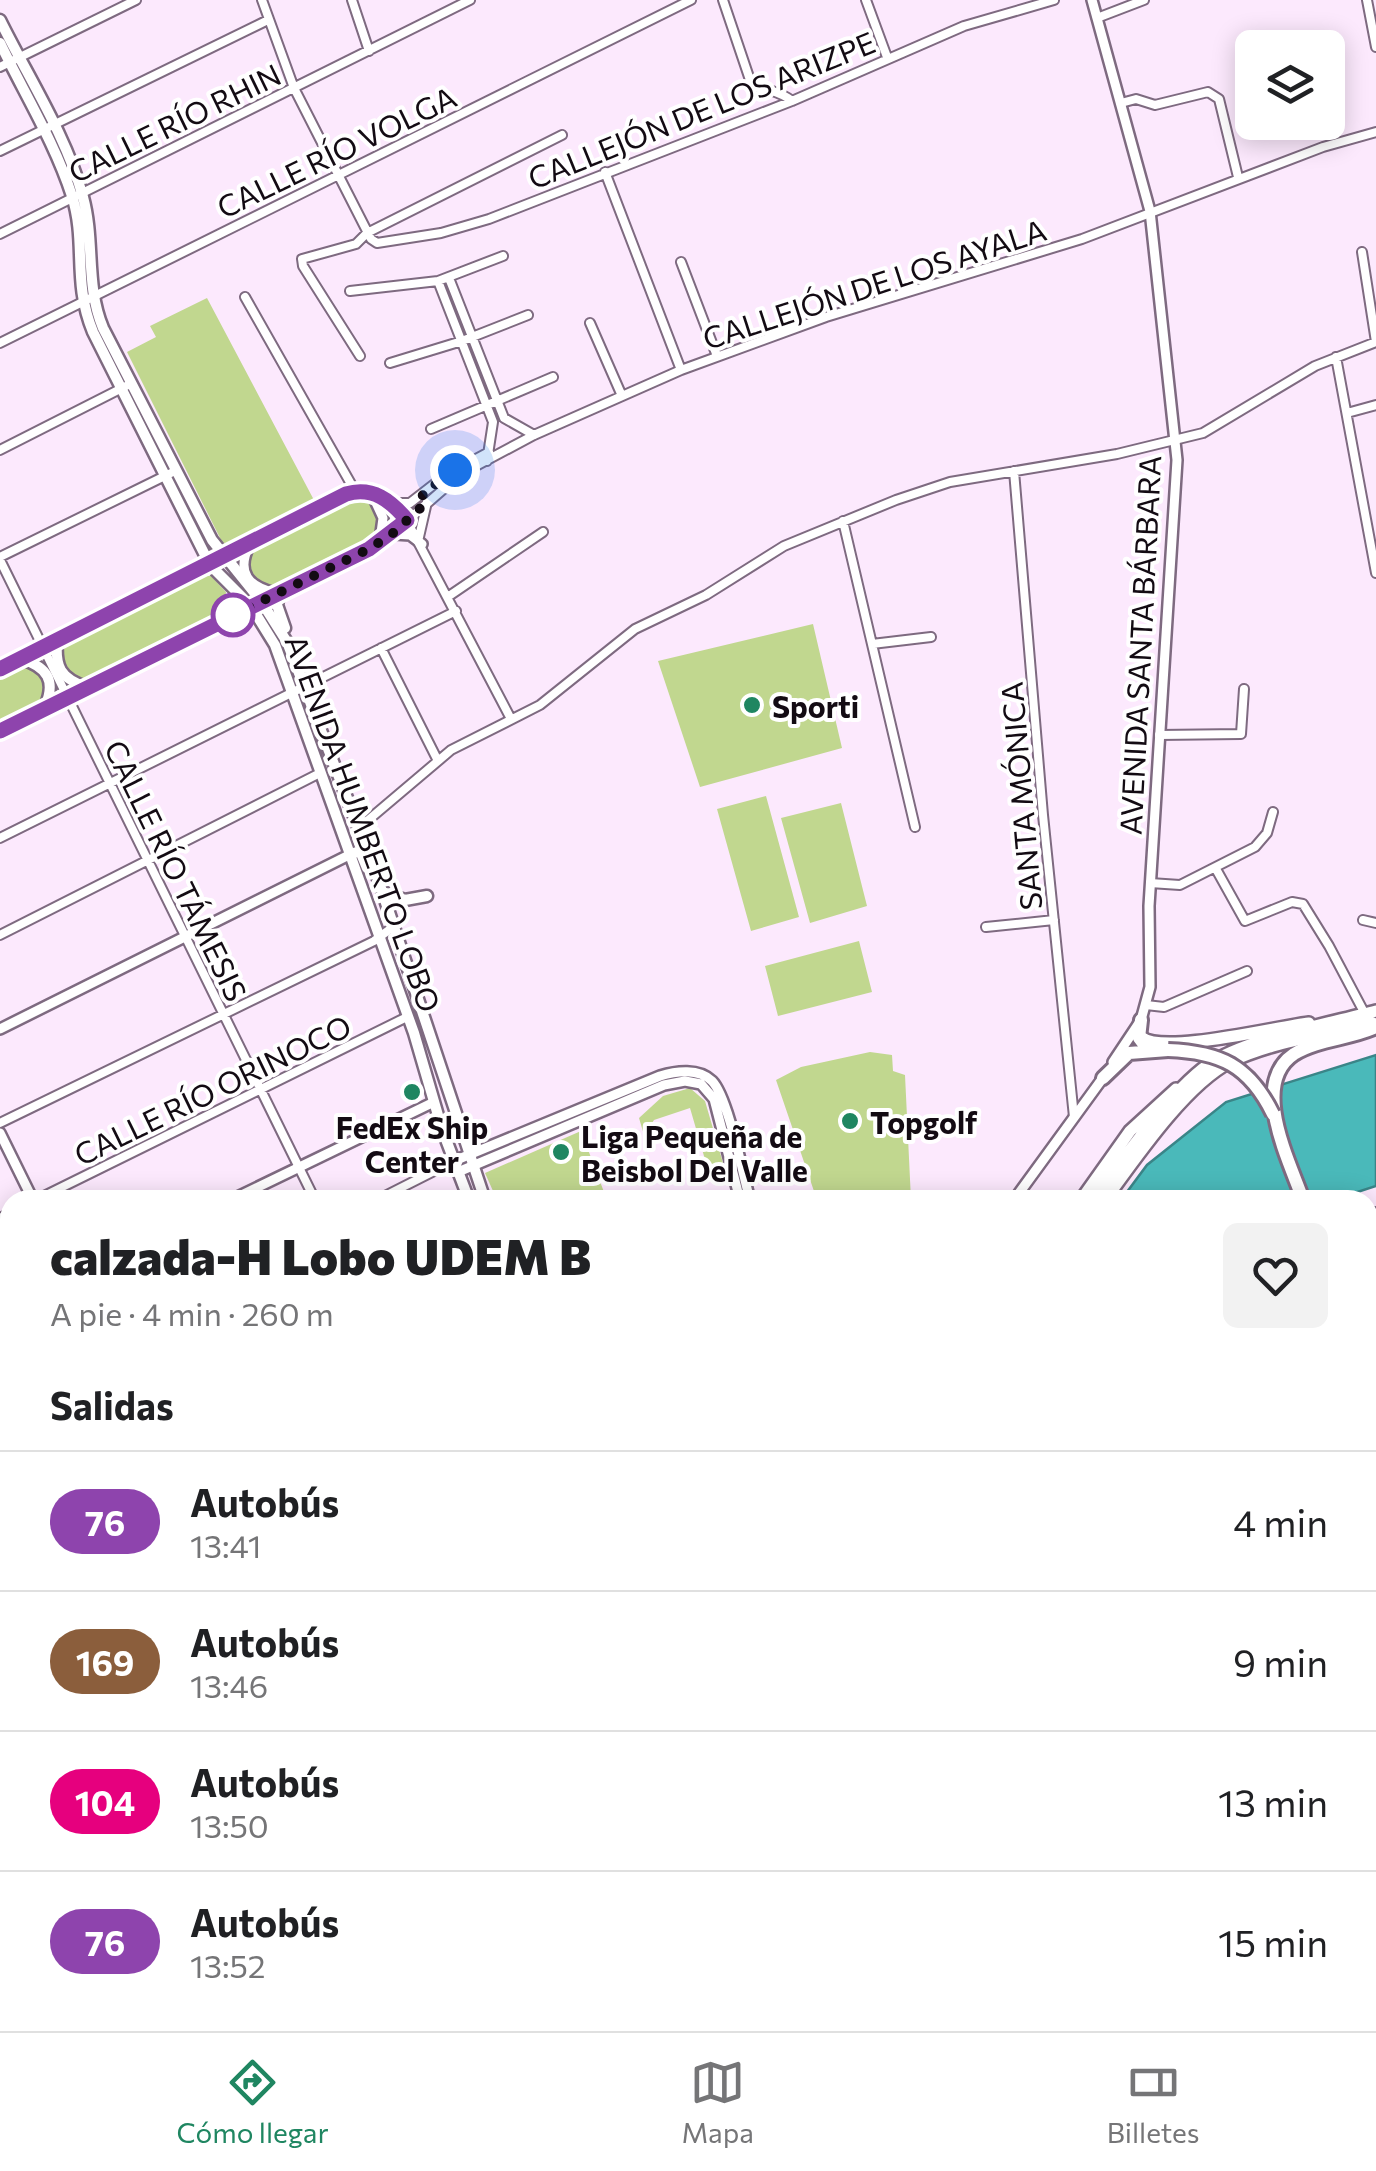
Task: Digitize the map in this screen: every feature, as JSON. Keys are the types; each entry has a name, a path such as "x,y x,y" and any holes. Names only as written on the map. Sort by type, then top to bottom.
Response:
{"highway":[{"path":"1273,1114 1274,1088 1282,1066 1295,1054 1373,1019"},
{"path":"1140,1026 1139,1040 1148,1050"},
{"path":"1102,1078 1125,1055 1148,1050 1197,1051 1227,1061 1252,1082 1273,1114 1300,1190"}],"main road":[{"path":"0,20 9,63"},
{"name":"AVENIDA HUMBERTO LOBO","path":"0,43 49,127 78,195 86,299 210,565 256,603 275,645 414,1032 466,1190"},
{"path":"170,473 223,558 286,639"},
{"path":"0,669 223,558"},
{"path":"278,592 286,639"},
{"path":"0,731 256,603"},
{"name":"AVENIDA HUMBERTO LOBO","path":"286,639 360,827 482,1190"},
{"path":"57,640 55,657 59,670 69,680 86,687"},
{"path":"21,659 38,664 49,677 50,694 45,708"},
{"path":"351,854 360,851 366,868 377,876"},
{"path":"382,892 404,900 426,896"},
{"path":"402,1003 414,983"},
{"path":"1140,1026 1146,1041 1168,1044 1373,1019"},
{"path":"1103,1190 1214,1072 1229,1063 1373,1019"},
{"path":"1088,1190 1130,1132 1163,1098 1187,1081 1226,1055 1343,1020"},
{"path":"414,1032 426,1053 438,1058"},
{"path":"1111,1190 1187,1081"},
{"path":"1121,1190 1158,1142 1163,1125"}],"street":[{"path":"9,63 136,0"},
{"path":"262,0 294,88 367,233"},
{"path":"352,0 369,51"},
{"name":"CALLE RÍO RHIN","path":"0,234 470,0"},
{"name":"CALLE RÍO VOLGA","path":"0,343 692,0"},
{"path":"723,0 750,80 792,100"},
{"path":"866,0 887,57"},
{"name":"CALLEJÓN DE LOS ARIZPE","path":"367,233 378,243 454,230 792,100 887,57 1000,14 1054,0"},
{"name":"AVENIDA SANTA BÁRBARA","path":"1021,1190 1140,1026 1150,987 1150,884 1176,482 1175,441 1150,211 1092,0"},
{"path":"1098,18 1144,0"},
{"path":"1366,0 1376,47"},
{"path":"0,152 268,20"},
{"path":"1121,102 1136,98 1155,105 1208,92 1215,94 1220,100 1238,177"},
{"name":"CALLEJÓN DE LOS AYALA","path":"407,520 424,498 488,456 681,370 826,317 1072,242 1238,177 1376,132"},
{"path":"360,356 302,259 356,244 367,233 562,135"},
{"path":"606,172 681,370"},
{"path":"360,827 437,759 540,705 645,622 706,594 784,546 843,520 950,482 1175,441 1214,429 1287,381 1376,342 1362,252"},
{"path":"350,292 438,281 503,256"},
{"path":"681,262 717,356"},
{"path":"449,278 504,418 534,436"},
{"path":"438,281 492,422 488,456"},
{"path":"246,297 355,491"},
{"path":"390,363 462,342 528,314"},
{"path":"590,323 622,396"},
{"path":"1336,357 1373,531 1376,573"},
{"path":"431,430 553,377"},
{"path":"0,450 126,386"},
{"path":"1346,413 1376,405"},
{"path":"492,422 504,418"},
{"name":"SANTA MÓNICA","path":"1014,471 1074,1117"},
{"path":"0,558 170,473"},
{"path":"223,558 355,491 370,492 404,505 424,498 421,541"},
{"path":"370,492 384,518 380,543"},
{"path":"392,503 421,541 511,719"},
{"path":"256,603 380,543 407,520"},
{"path":"843,520 915,826"},
{"path":"449,596 543,532"},
{"path":"392,534 410,534 421,541"},
{"path":"250,544 242,565 245,576 255,588 278,592"},
{"name":"CALLE RÍO TÁMESIS","path":"0,558 309,1190"},
{"path":"0,838 456,612"},
{"path":"872,644 931,637"},
{"path":"380,648 437,759"},
{"path":"1159,735 1239,735 1243,732 1244,688"},
{"path":"0,935 320,773"},
{"path":"1150,884 1180,885 1255,847 1267,833 1272,812"},
{"path":"0,1029 351,854"},
{"path":"1216,869 1245,921 1292,902 1302,904 1373,1019"},
{"path":"986,927 1054,920"},
{"path":"1363,920 1376,923"},
{"path":"0,1123 393,927"},
{"path":"1146,1004 1164,1007 1247,972"},
{"name":"CALLE RÍO ORINOCO","path":"56,1190 407,1017"},
{"path":"471,1161 660,1076 692,1072 708,1078 721,1096 747,1190"},
{"path":"401,1190 664,1085 694,1082 706,1087 714,1100 737,1190"},
{"path":"252,1190 434,1102"},
{"path":"0,1133 30,1190"}],"shaded area":[{"path":"207,298 315,502 225,548 127,352 156,337 150,326"},
{"path":"356,500 369,500 376,509 379,537 277,588 262,586 251,578 248,566 254,552"},
{"path":"198,576 211,576 226,592 218,615 90,680 75,681 63,673 59,645"},
{"name":"Sporti","path":"813,624 842,748 700,787 658,661"},
{"path":"18,663 43,672 47,694 40,704 0,724 0,672"},
{"path":"766,796 799,917 751,931 717,809"},
{"path":"841,803 867,906 810,923 781,818"},
{"path":"859,941 872,992 778,1016 765,966"},
{"name":"Topgolf","path":"870,1052 892,1055 893,1071 905,1075 911,1190 814,1190 776,1080 801,1067"},
{"path":"1376,1055 1376,1186 1364,1190 1128,1190 1147,1165 1226,1102"},
{"path":"690,1088 705,1101 726,1173 706,1163 690,1108 654,1120 644,1135 639,1118 663,1096"},
{"name":"Liga Pequeña de Beisbol Del Valle","path":"581,1131 603,1190 493,1190 485,1173"}],"bus line":[{"name":"76","path":"0,669 335,498 355,491 370,492 392,503 407,520 369,549 0,731"}],"place":[{"name":"Sporti","path":"752,705"},
{"name":"FedEx Ship Center","path":"412,1092"},
{"name":"Topgolf","path":"850,1121"},
{"name":"Liga Pequeña de Beisbol Del Valle","path":"561,1152"}],"route":[{"path":"233,615 225,619 380,543 427,502 422,494 455,470"}]}
